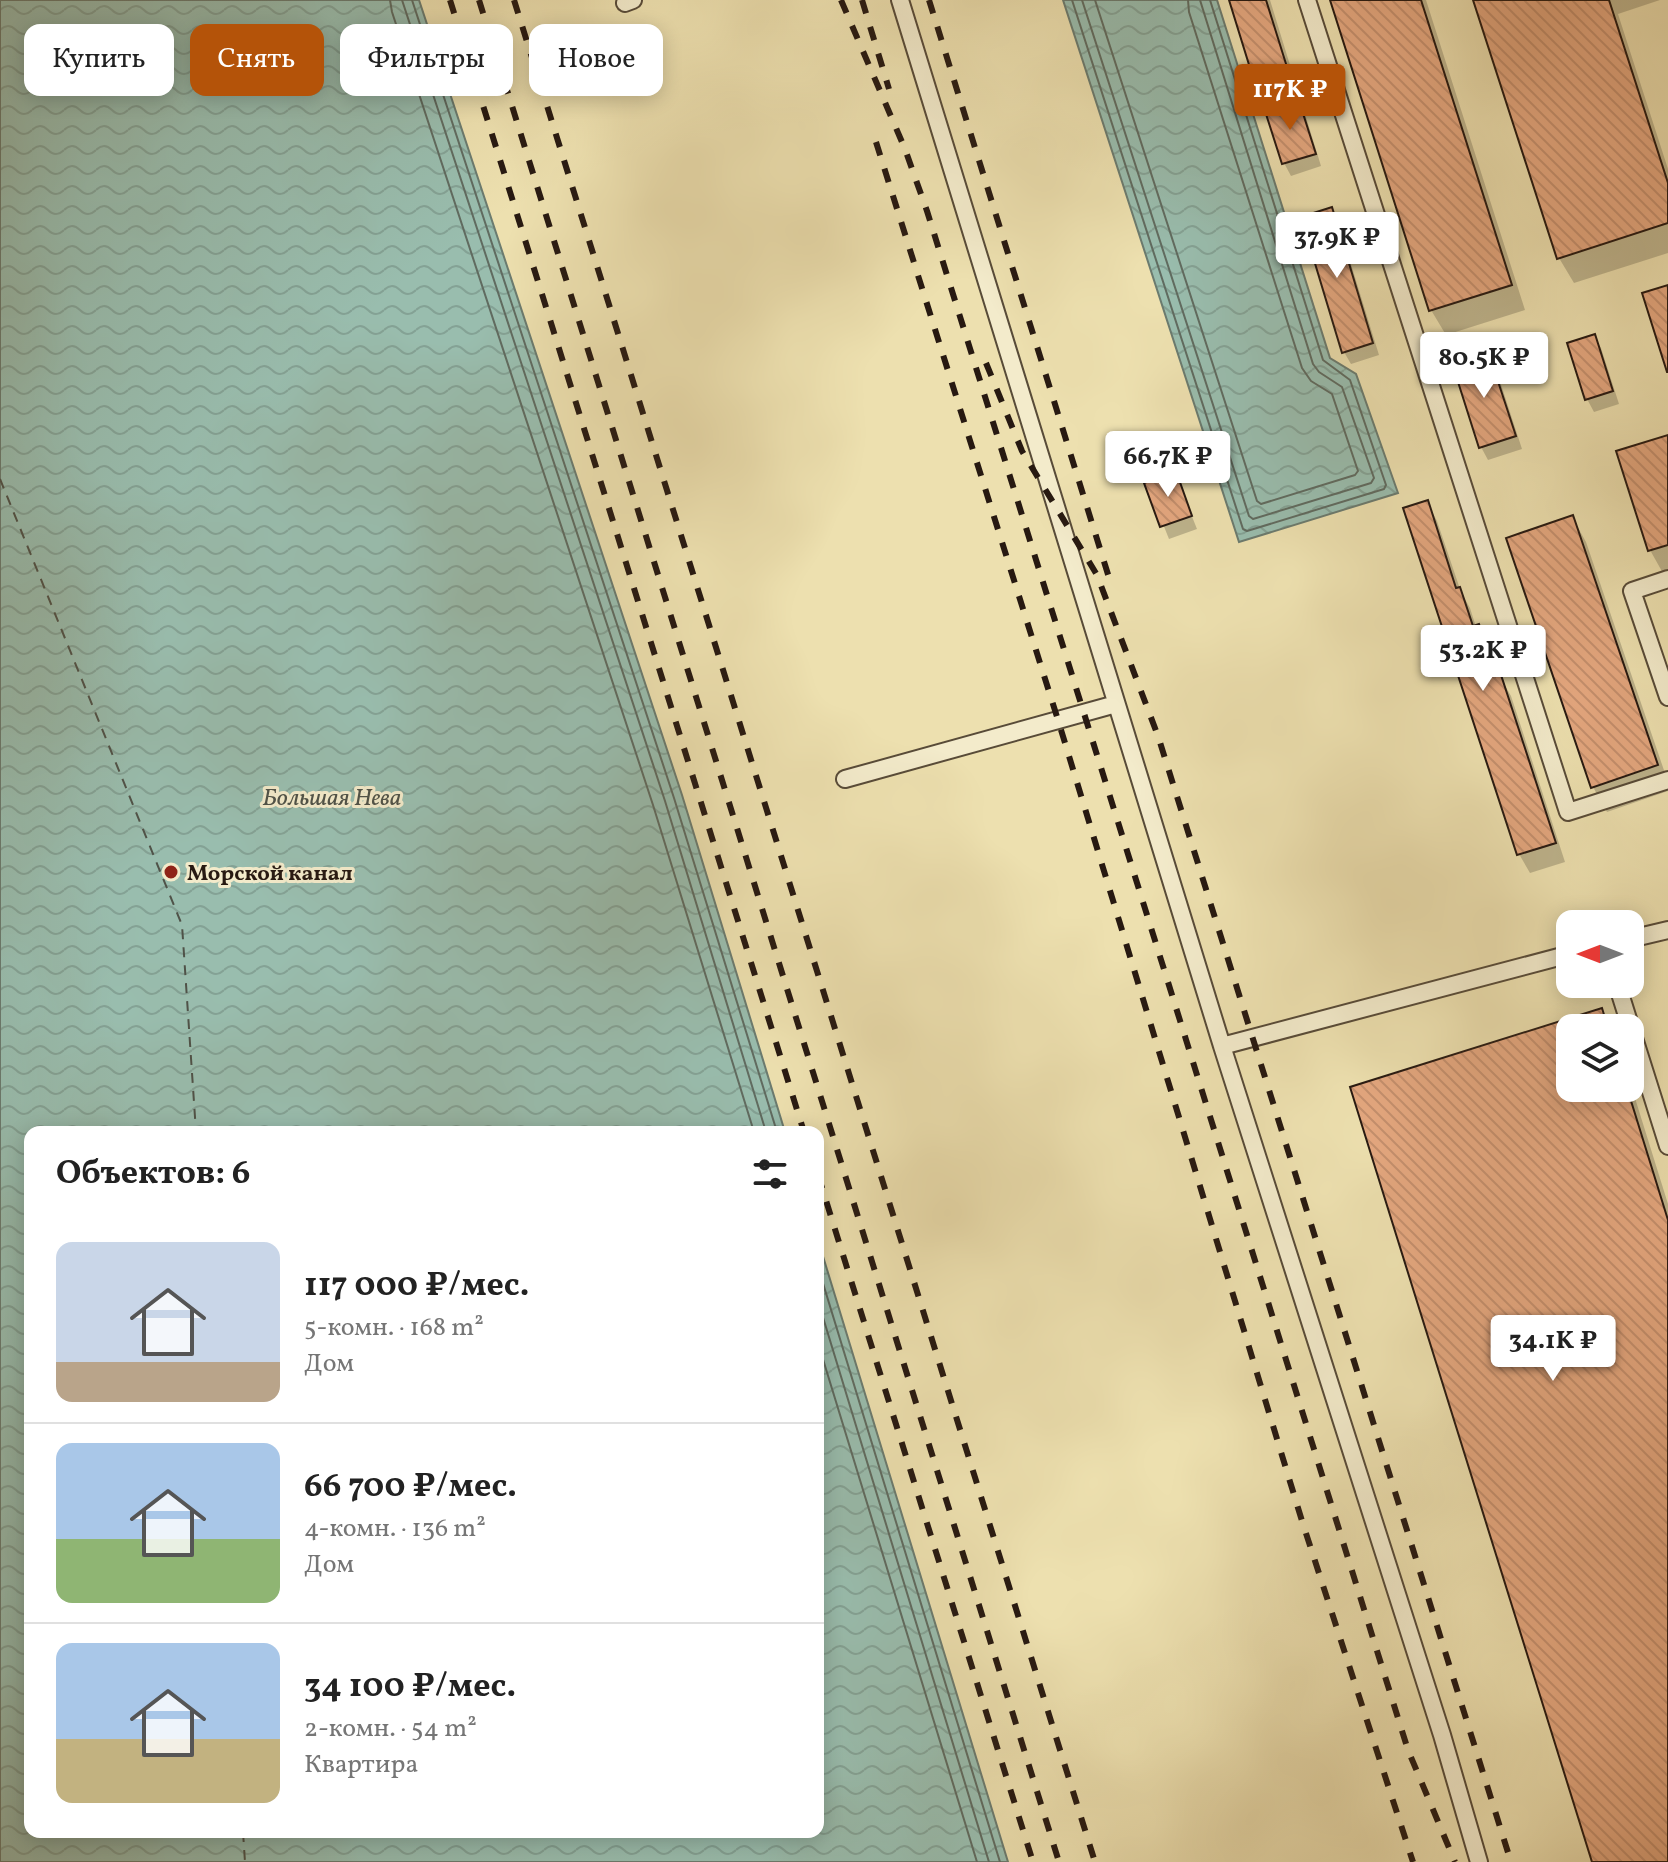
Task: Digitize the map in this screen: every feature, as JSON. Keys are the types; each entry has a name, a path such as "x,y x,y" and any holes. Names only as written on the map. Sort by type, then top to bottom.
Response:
{"lane":[{"path":"900,0 1222,1046 1442,1735 1479,1862"},
{"path":"1307,0 1568,812 1668,780"},
{"path":"1668,579 1632,591 1668,697"},
{"path":"845,779 1116,704"},
{"path":"1644,936 1668,930"},
{"path":"1222,1046 1556,958"},
{"path":"1621,998 1668,1146"}],"water":[{"name":"Большая Нева","path":"0,0 419,0 427,24 340,24 340,96 451,96 682,795 783,1126 24,1126 24,1838 824,1838 824,1260 1008,1862 0,1862"},
{"path":"1063,0 1217,0 1330,358 1356,374 1398,493 1239,542"}],"building":[{"path":"1229,0 1266,0 1297,99 1263,110"},
{"path":"1330,0 1421,0 1512,285 1429,311"},
{"path":"1473,0 1609,0 1668,183 1668,223 1557,259"},
{"path":"1299,101 1316,154 1282,164 1265,111"},
{"path":"1332,207 1373,343 1342,353 1301,217"},
{"path":"1668,285 1668,372 1667,372 1642,293"},
{"path":"1595,334 1613,391 1585,400 1567,343"},
{"path":"1488,351 1516,436 1479,448 1452,363"},
{"path":"1668,435 1668,545 1648,551 1616,451"},
{"path":"1176,471 1192,516 1160,527 1144,483"},
{"path":"1428,500 1456,588 1460,587 1473,626 1479,624 1496,676 1501,675 1556,843 1517,855 1403,508"},
{"path":"1573,515 1658,765 1591,788 1506,538"},
{"path":"1602,1008 1604,1014 1583,1014"},
{"path":"1556,1022 1556,1102 1631,1102 1668,1220 1668,1862 1592,1862 1350,1087"}],"ferry route":[{"path":"0,479 182,925 196,1126"},
{"path":"243,1838 245,1862"}],"railway":[{"path":"450,0 802,1126"},
{"path":"479,0 1059,1862"},
{"path":"514,0 1095,1862"},
{"path":"841,0 905,149 927,211 1408,1750 1455,1862"},
{"path":"862,0 889,89"},
{"path":"929,0 1111,584"},
{"path":"876,142 1058,720 1302,1521 1413,1862"},
{"path":"986,363 1022,451 1097,575 1158,736 1511,1862"},
{"path":"824,1194 1033,1862"}],"place":[{"name":"Морской канал","path":"171,872"}]}
